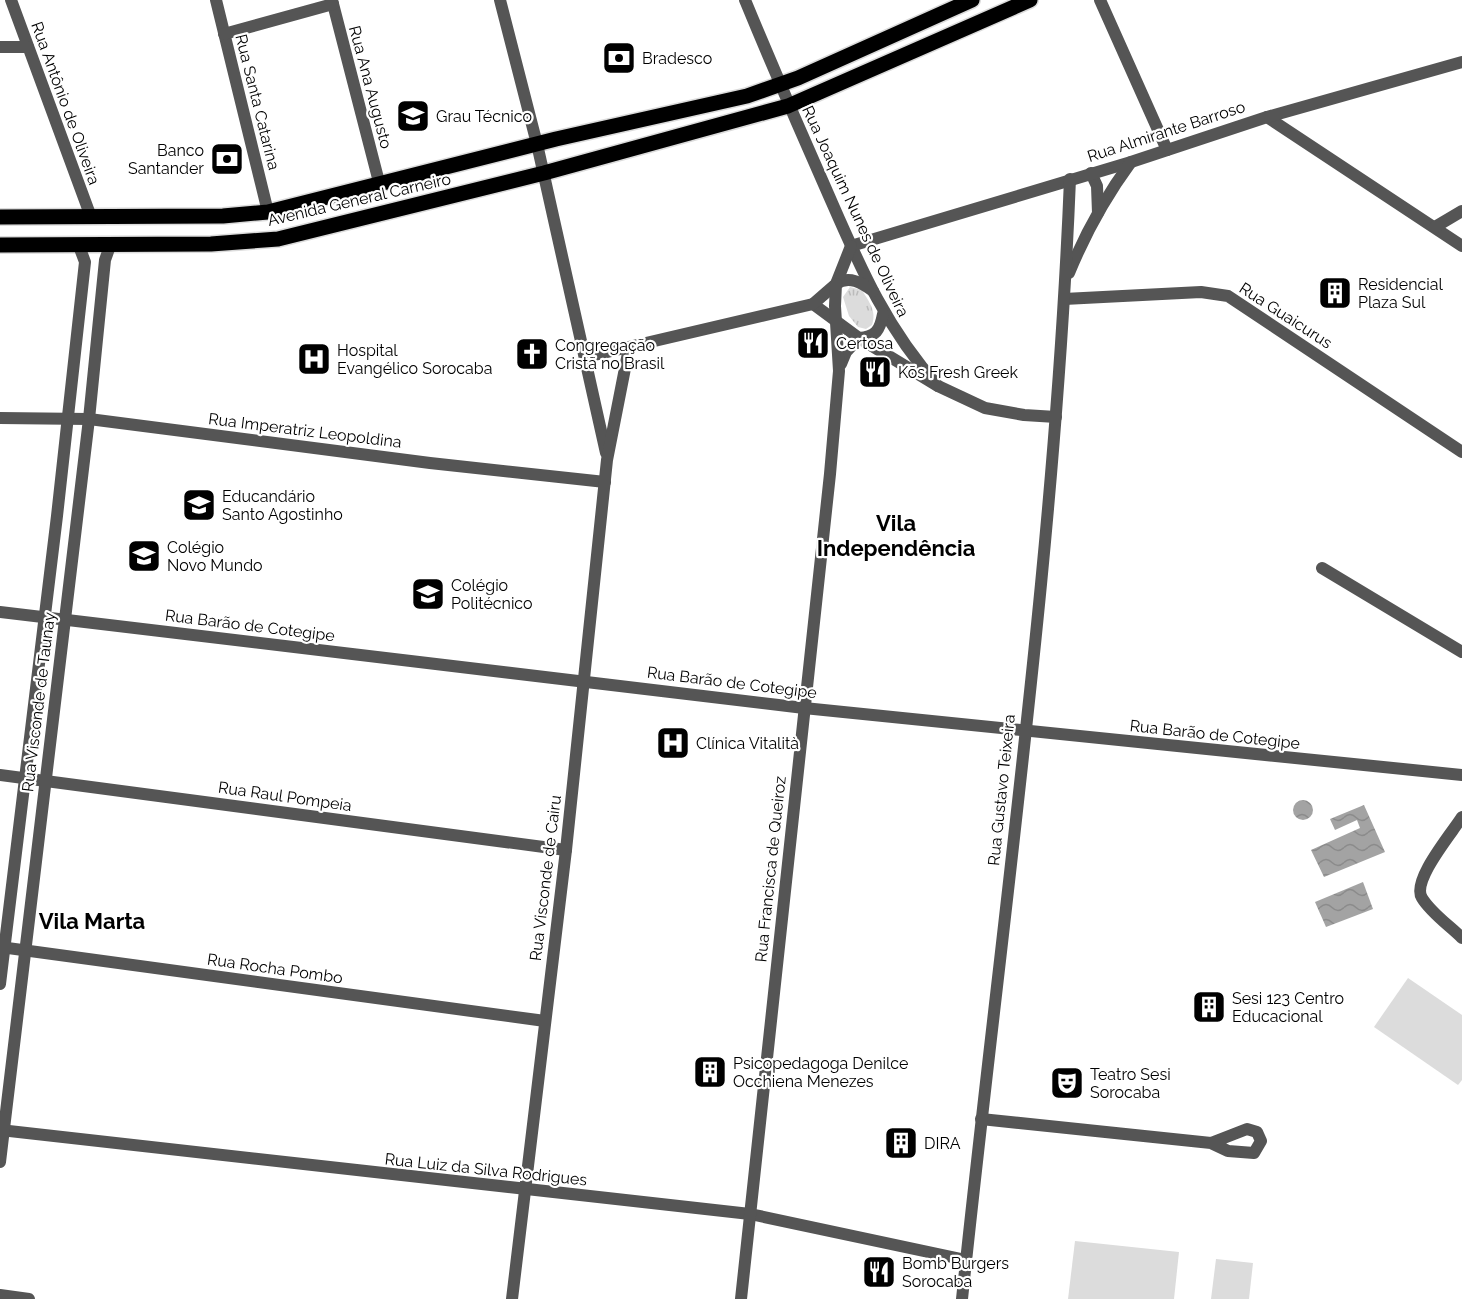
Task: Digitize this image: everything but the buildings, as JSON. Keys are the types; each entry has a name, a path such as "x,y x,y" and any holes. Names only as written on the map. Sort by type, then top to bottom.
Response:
{"main road":[{"name":"Avenida General Carneiro","path":"0,217 223,216 268,212 379,182 747,96 780,86 972,0"},
{"name":"Avenida General Carneiro","path":"0,245 211,244 278,239 544,173 788,106 1030,0"}],"street":[{"name":"Rua Antônio de Oliveira","path":"11,0 91,217"},
{"name":"Rua Santa Catarina","path":"216,0 268,212"},
{"path":"500,0 544,173"},
{"path":"745,0 788,106"},
{"path":"1100,0 1167,150"},
{"path":"224,34 332,2"},
{"name":"Rua Ana Augusto","path":"332,2 379,182"},
{"path":"0,47 28,47"},
{"name":"Rua Almirante Barroso","path":"851,246 1131,162 1267,117 1462,62"},
{"name":"Rua Joaquim Nunes de Oliveira","path":"788,106 883,314 910,355 938,386"},
{"path":"1267,117 1462,246"},
{"name":"Rua Gustavo Teixeira","path":"1066,283 1079,248 1131,162"},
{"name":"Rua Visconde de Cairu","path":"544,173 607,460"},
{"path":"1091,173 1097,186 1098,214"},
{"name":"Rua Gustavo Teixeira","path":"962,1299 1056,417 1066,283 1070,179"},
{"path":"1435,227 1462,211"},
{"name":"Rua Almirante Barroso","path":"861,265 860,257 865,248 882,236"},
{"name":"Rua Visconde de Taunay","path":"0,984 2,948 45,617 85,262 79,246"},
{"name":"Rua Visconde de Taunay","path":"0,1162 2,1130 26,951 89,419 105,260 110,246"},
{"path":"836,320 836,284 851,246"},
{"path":"586,357 813,304 836,284 846,280 855,281 873,291"},
{"name":"Rua Guaicurus","path":"1064,299 1201,292 1228,296 1462,452"},
{"path":"813,304 858,338 938,386 985,408 1024,415 1056,417"},
{"path":"858,338 873,336 877,333 883,314"},
{"name":"Rua Francisca de Queiroz","path":"741,1299 839,371 836,320"},
{"name":"Rua Francisca de Queiroz","path":"839,371 846,352 858,338"},
{"name":"Rua Visconde de Cairu","path":"512,1299 566,850 607,460 629,348"},
{"name":"Rua Imperatriz Leopoldina","path":"0,418 89,419 430,463 605,482"},
{"path":"1322,568 1462,652"},
{"name":"Rua Barão de Cotegipe","path":"0,612 804,708 1462,775"},
{"name":"Rua Raul Pompeia","path":"0,775 566,850"},
{"path":"1462,817 1424,875 1419,889 1422,898 1462,938"},
{"name":"Rua Rocha Pombo","path":"2,948 545,1021"},
{"path":"981,1119 1210,1143"},
{"name":"Rua Luiz da Silva Rodrigues","path":"2,1130 750,1214 966,1260"},
{"path":"0,1295 29,1299"}],"green space":[{"path":"850,287 862,290 872,307 874,315 872,325 866,329 858,327 849,316 843,297"},
{"path":"1408,978 1462,1015 1462,1080 1458,1085 1374,1027"},
{"path":"1075,1241 1179,1252 1174,1299 1068,1299"},
{"path":"1216,1259 1253,1263 1249,1299 1211,1299"}],"water":[{"path":"1299,800 1307,800 1313,806 1313,814 1307,820 1299,820 1293,814 1293,806"},
{"path":"1364,805 1385,852 1324,877 1311,850 1360,828 1357,820 1335,830 1330,819"},
{"path":"1363,882 1373,909 1326,927 1315,902"}],"place":[{"name":"Bradesco","path":"619,58"},
{"name":"Grau Técnico","path":"413,116"},
{"name":"Banco Santander","path":"227,159"},
{"name":"Residencial Plaza Sul","path":"1335,293"},
{"name":"Certosa","path":"813,343"},
{"name":"Congregação Cristã no Brasil","path":"532,354"},
{"name":"Hospital Evangélico Sorocaba","path":"314,359"},
{"name":"Kōs Fresh Greek","path":"875,372"},
{"name":"Educandário Santo Agostinho","path":"199,505"},
{"name":"Colégio Novo Mundo","path":"144,556"},
{"name":"Colégio Politécnico","path":"428,594"},
{"name":"Clínica Vitalità","path":"673,743"},
{"name":"Sesi 123 Centro Educacional","path":"1209,1007"},
{"name":"Psicopedagoga Denilce Occhiena Menezes","path":"710,1072"},
{"name":"Teatro Sesi Sorocaba","path":"1067,1083"},
{"name":"DIRA","path":"901,1143"},
{"name":"Bomb Burgers Sorocaba","path":"879,1272"}],"district":[{"name":"Vila Independência","path":"896,536"},
{"name":"Vila Marta","path":"92,921"}]}
